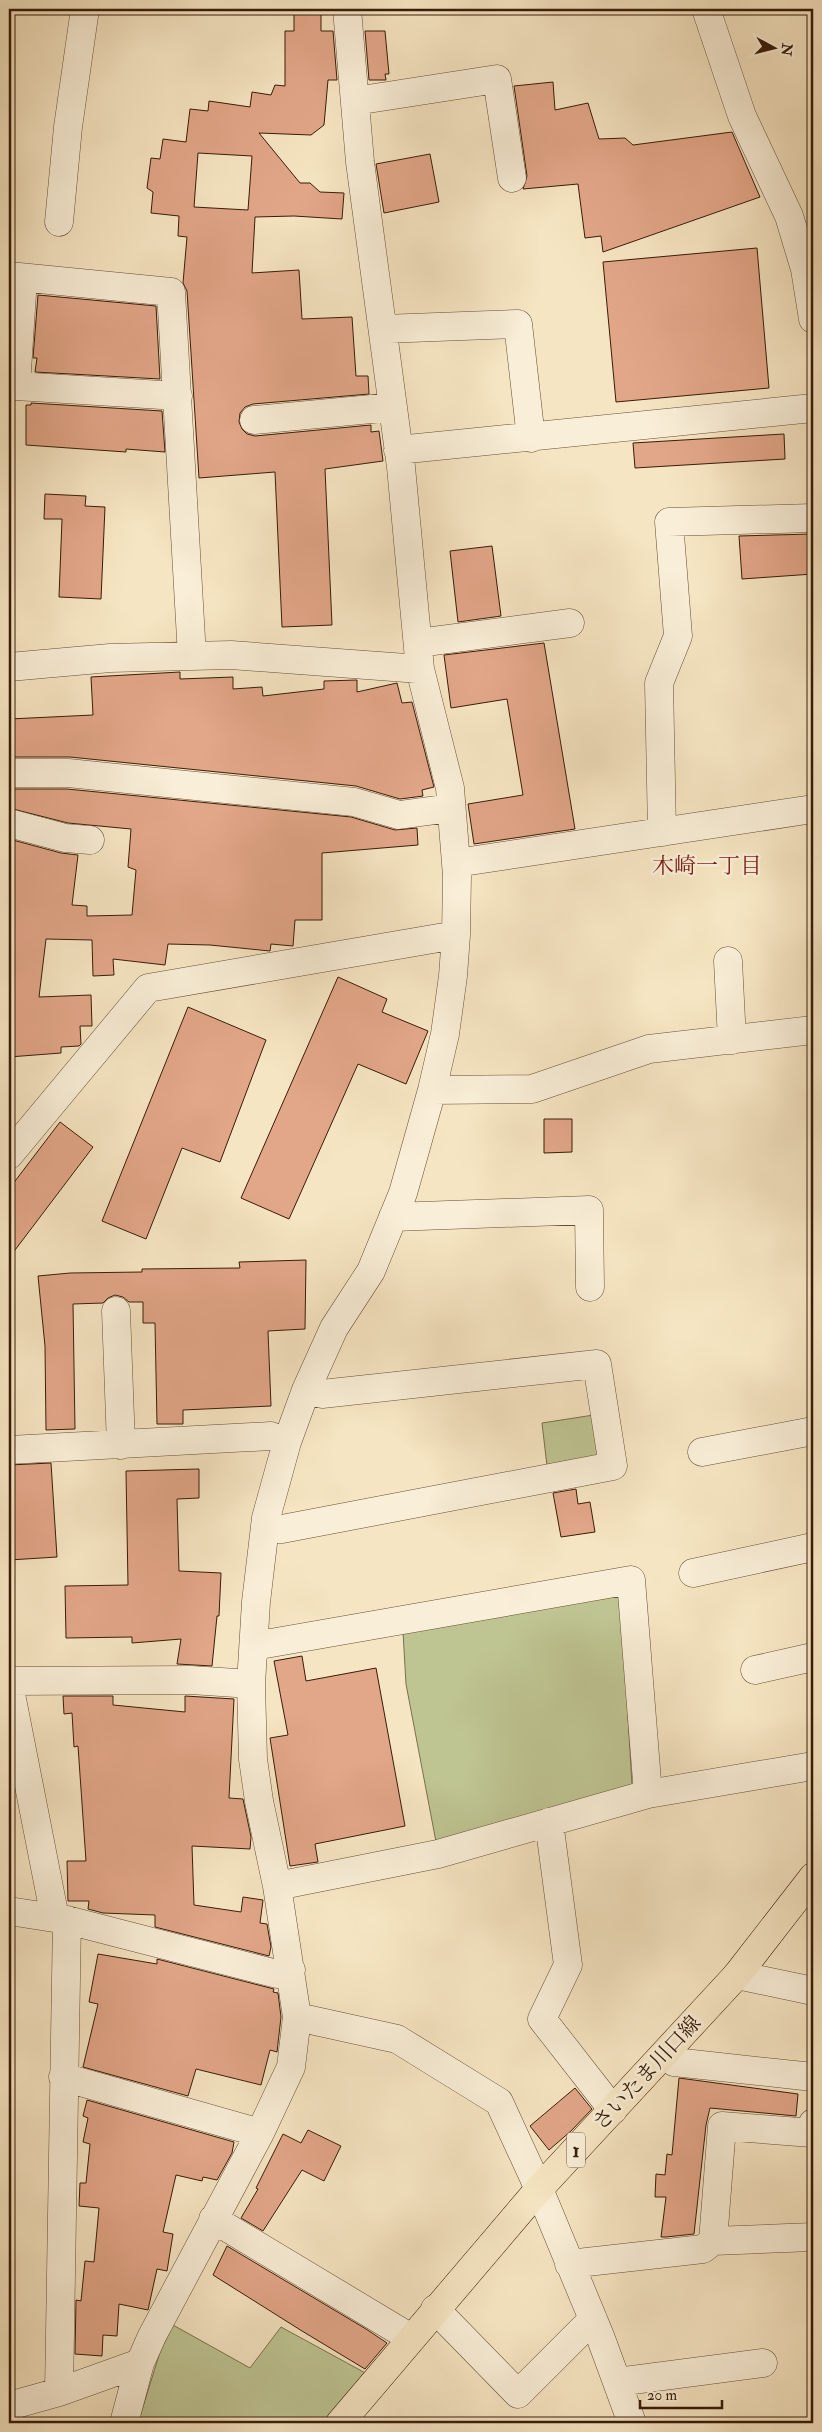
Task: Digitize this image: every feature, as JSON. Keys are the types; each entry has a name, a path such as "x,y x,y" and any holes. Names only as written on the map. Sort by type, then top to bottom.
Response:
{"main road":[{"name":"さいたま川口線","path":"340,2423 539,2190 737,1975 813,1877"}],"street":[{"path":"59,222 68,127 84,9"},
{"path":"124,2423 140,2364 152,2336 213,2218 260,2133 291,2067 297,2017 277,1886 259,1801 253,1759 251,1684 256,1602 265,1528 287,1442 306,1390 334,1328 371,1271 403,1193 432,1090 445,1034 456,935 456,863 450,788 419,656 400,459 360,162 347,9"},
{"path":"706,9 742,116 789,216 809,269 813,319"},
{"path":"355,101 497,79 512,178"},
{"path":"178,396 16,386 16,277 171,292 178,396 192,656"},
{"path":"383,329 518,324 531,438"},
{"path":"254,420 393,407"},
{"path":"400,459 531,438 813,408"},
{"path":"662,832 659,683 678,636 669,522 813,518"},
{"path":"9,667 110,658 231,655 419,656 570,623"},
{"path":"9,773 68,773 344,801 399,815 451,808"},
{"path":"456,863 813,809"},
{"path":"9,823 65,838 90,840"},
{"path":"9,1155 148,988 456,935"},
{"path":"728,962 732,1040"},
{"path":"432,1090 532,1089 649,1049 813,1030"},
{"path":"393,1217 589,1210 590,1287"},
{"path":"116,1311 121,1445"},
{"path":"265,1528 282,1529 613,1466 596,1364 322,1394 306,1390"},
{"path":"702,1452 813,1432"},
{"path":"9,1450 271,1436 287,1442"},
{"path":"693,1573 813,1547"},
{"path":"254,1646 631,1580 648,1794"},
{"path":"754,1670 813,1657"},
{"path":"59,2392 63,2077 61,1919 9,1682 190,1680 251,1684"},
{"path":"277,1886 438,1854 648,1794 813,1766"},
{"path":"549,1822 568,1965 542,2019 613,2110"},
{"path":"9,1911 61,1919 277,1974 291,1970"},
{"path":"737,1975 813,1991"},
{"path":"297,2017 397,2039 499,2102 539,2190 593,2319 632,2423"},
{"path":"664,2056 674,2062 813,2077"},
{"path":"63,2077 260,2133"},
{"path":"713,2241 722,2126 812,2133 813,2123"},
{"path":"213,2218 411,2338"},
{"path":"569,2264 703,2249 713,2241 813,2237"},
{"path":"436,2309 518,2394 593,2319"},
{"path":"617,2382 763,2363"},
{"path":"9,2406 59,2392 140,2364"}],"green space":[{"path":"600,1414 605,1455 547,1466 542,1423"},
{"path":"621,1594 632,1786 437,1847 406,1684 403,1632"},
{"path":"173,2325 250,2368 281,2327 369,2375 329,2423 138,2423 160,2352"}],"building":[{"path":"294,9 321,9 321,31 333,31 337,80 328,80 324,125 311,135 259,133 300,183 310,183 320,192 344,193 342,219 294,216 255,217 252,273 299,270 302,319 352,317 356,376 368,376 369,394 253,404 245,407 240,413 239,422 247,434 255,436 371,425 371,432 379,431 383,461 325,469 332,625 282,627 275,472 199,478 187,291 183,283 187,237 178,236 179,216 151,213 153,192 147,188 151,158 160,159 163,139 186,142 190,109 208,111 209,101 250,107 252,92 271,95 275,85 285,86 285,31 294,31","holes":["198,153 252,156 248,210 194,207"]},
{"path":"365,31 385,31 389,74 385,74 386,80 369,80"},
{"path":"553,82 555,110 588,103 599,139 625,138 633,145 732,132 760,197 603,252 601,236 585,238 578,184 523,189 527,176 514,86"},
{"path":"430,154 439,202 384,213 376,164"},
{"path":"757,248 769,388 616,402 603,262"},
{"path":"38,295 156,306 160,379 35,372 37,358 33,358"},
{"path":"31,403 162,411 165,452 126,449 126,452 26,445 26,405 31,405"},
{"path":"784,434 785,459 635,468 633,443"},
{"path":"45,494 86,496 85,506 105,507 101,599 59,597 62,519 44,519"},
{"path":"811,534 813,574 742,579 739,536"},
{"path":"492,546 501,616 458,622 450,551"},
{"path":"544,643 575,829 474,844 468,804 523,795 507,699 451,708 444,655"},
{"path":"180,672 180,679 233,677 233,689 262,687 263,696 324,689 324,681 357,680 357,692 397,683 402,703 412,702 434,787 422,790 423,796 400,799 356,786 70,757 9,757 9,719 93,715 91,677"},
{"path":"9,789 67,789 351,817 395,830 417,828 418,845 322,853 322,920 295,920 293,946 271,944 270,951 210,945 168,944 165,965 113,959 114,975 93,976 92,940 46,939 39,997 91,995 92,1026 80,1026 81,1044 79,1046 61,1047 61,1053 9,1057 9,839 61,853 78,855 72,905 87,906 87,916 132,915 136,870 128,867 131,829 68,823 9,808"},
{"path":"338,977 387,999 382,1012 428,1031 406,1084 358,1064 289,1219 241,1198"},
{"path":"188,1007 266,1040 220,1162 182,1148 146,1239 102,1221"},
{"path":"544,1119 572,1119 572,1152 544,1153"},
{"path":"60,1122 93,1147 9,1258 9,1189"},
{"path":"306,1260 305,1329 268,1331 271,1406 183,1410 183,1424 157,1424 155,1323 143,1323 143,1302 129,1302 123,1297 115,1295 103,1303 73,1304 75,1429 46,1430 45,1346 38,1276 70,1273 142,1272 142,1269 240,1268 239,1262"},
{"path":"51,1463 57,1557 9,1560 9,1465"},
{"path":"199,1469 199,1498 177,1499 179,1571 221,1573 219,1616 217,1616 212,1666 177,1664 181,1639 132,1643 132,1637 66,1638 65,1586 128,1585 126,1471"},
{"path":"576,1489 578,1504 590,1502 595,1532 561,1537 553,1493"},
{"path":"302,1656 306,1681 376,1668 405,1826 315,1844 318,1862 290,1866 270,1738 288,1735 274,1661"},
{"path":"63,1696 113,1696 113,1705 185,1712 185,1696 234,1699 229,1798 243,1799 251,1837 250,1849 192,1846 194,1905 241,1912 243,1897 263,1900 260,1923 267,1924 271,1947 269,1956 155,1927 155,1915 103,1913 88,1909 89,1901 68,1901 67,1861 86,1861 78,1746 74,1747 72,1713 64,1714"},
{"path":"98,1954 157,1964 157,1959 274,1989 273,1992 278,1993 281,2017 277,2052 270,2050 261,2085 196,2069 188,2096 83,2067 98,2004 89,2002"},
{"path":"679,2078 798,2094 796,2116 710,2108 706,2125 694,2234 661,2237 666,2197 655,2197 656,2174 665,2175 667,2154 672,2155"},
{"path":"575,2088 592,2109 549,2150 530,2126"},
{"path":"87,2100 234,2142 232,2153 217,2180 203,2177 202,2181 176,2175 163,2232 173,2234 167,2271 157,2269 148,2310 119,2304 117,2336 103,2335 102,2356 75,2354 76,2300 81,2301 85,2261 94,2262 99,2208 79,2206 80,2183 86,2183 90,2144 83,2142 88,2118 83,2116"},
{"path":"308,2130 341,2146 324,2181 302,2170 263,2231 241,2218 258,2189 256,2188 283,2134 301,2143"},
{"path":"227,2246 387,2343 365,2369 302,2331 213,2275"}],"district":[{"name":"木崎一丁目","path":"707,866"}]}
